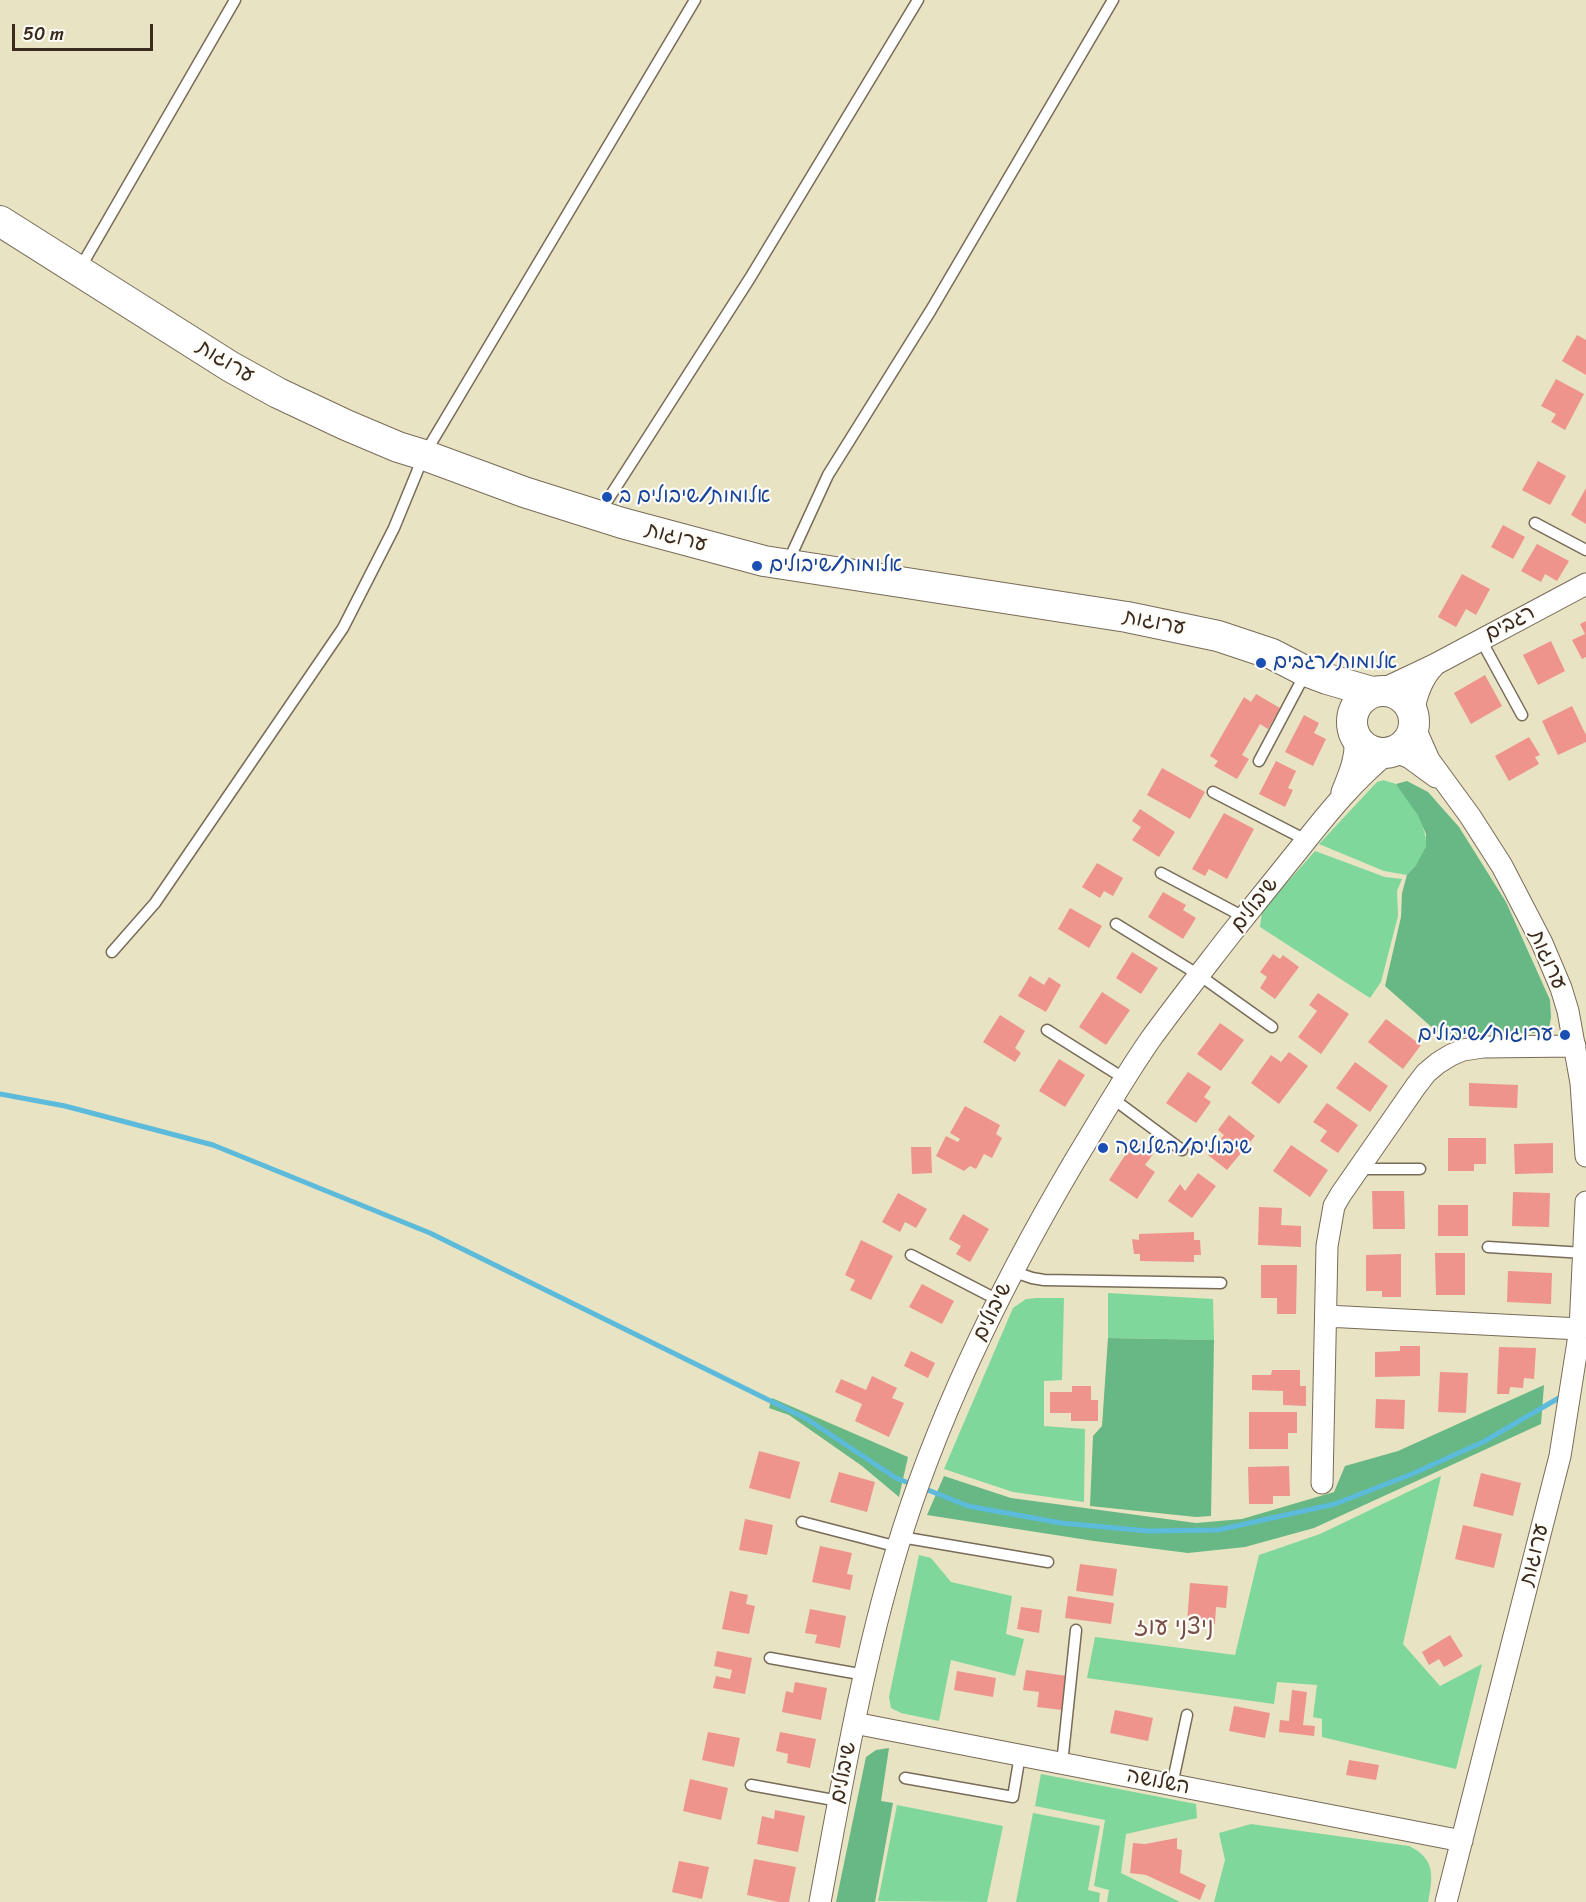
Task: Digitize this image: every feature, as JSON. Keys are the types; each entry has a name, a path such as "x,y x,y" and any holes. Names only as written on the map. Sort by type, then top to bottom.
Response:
{"street":[{"name":"ערוגות","path":"0,221 231,367 278,393 398,447 524,492 598,516 709,547 787,565 1127,617 1218,636 1272,654 1304,671 1349,687 1376,692"},
{"name":"רגבים","path":"1376,692 1434,665 1586,584"},
{"path":"1413,720 1411,708 1393,692 1376,692 1363,698 1352,714 1353,730 1361,744 1372,751 1383,753 1404,745 1410,736 1420,685 1434,665"},
{"name":"ערוגות","path":"1304,671 1335,697 1345,710 1353,730"},
{"name":"ערוגות","path":"1413,720 1429,760 1487,841 1542,943 1561,988 1568,1011 1581,1083 1586,1156"},
{"name":"שיבולים","path":"1337,803 1351,771 1356,746 1353,730"},
{"name":"ערוגות","path":"1391,751 1410,758 1446,785"},
{"name":"שיבולים","path":"820,1902 854,1723 899,1542 946,1412 1012,1271 1112,1098 1150,1040 1306,840 1337,803 1391,751"},
{"path":"1322,1483 1327,1246 1334,1206 1358,1168 1426,1073 1451,1055 1463,1050 1483,1047 1575,1046"},
{"name":"ערוגות","path":"1446,1902 1560,1456 1580,1329 1586,1202"},
{"path":"1326,1316 1580,1329"},
{"name":"השלושה","path":"854,1723 1462,1841"}],"lane":[{"path":"78,270 235,0"},
{"path":"112,952 155,903 343,628 394,528 424,455 695,0"},
{"path":"598,516 750,278 918,0"},
{"path":"787,565 828,475 937,299 1113,0"},
{"path":"1535,522 1586,550"},
{"path":"1481,640 1522,715"},
{"path":"1259,762 1304,671"},
{"path":"1213,792 1306,840"},
{"path":"1161,873 1244,917"},
{"path":"1116,924 1199,975 1272,1027"},
{"path":"1047,1030 1125,1079"},
{"path":"1112,1098 1182,1150"},
{"path":"1358,1168 1420,1169"},
{"path":"1488,1247 1584,1254"},
{"path":"911,1255 998,1300"},
{"path":"1012,1271 1044,1280 1221,1283"},
{"path":"802,1522 899,1542 1048,1563"},
{"path":"1062,1764 1076,1630"},
{"path":"770,1658 865,1674"},
{"path":"1172,1785 1187,1715"},
{"path":"905,1778 1013,1797 1020,1755"},
{"path":"751,1785 839,1801"}],"green space":[{"path":"1384,780 1396,784 1402,790 1417,814 1425,833 1425,852 1407,875 1384,871 1319,844 1377,782"},
{"path":"1407,781 1428,792 1459,827 1506,902 1550,1000 1549,1029 1543,1033 1468,1033 1444,1038 1385,986 1401,917 1402,893 1407,875 1416,865 1426,847 1426,834 1417,814 1396,784"},
{"path":"1315,851 1385,877 1402,879 1397,891 1398,916 1381,982 1370,998 1260,927 1262,911"},
{"path":"1108,1293 1213,1299 1214,1340 1108,1338"},
{"path":"1064,1298 1062,1380 1044,1381 1044,1426 1085,1429 1084,1502 1013,1492 944,1469 1013,1308 1026,1299"},
{"path":"1108,1338 1214,1340 1211,1516 1196,1517 1090,1506 1093,1436 1102,1426"},
{"path":"1544,1385 1541,1424 1314,1528 1245,1547 1188,1553 927,1515 944,1476 1011,1498 1196,1523 1242,1519 1334,1492 1345,1466 1398,1451"},
{"path":"772,1398 908,1457 899,1497 862,1466 789,1415 769,1408"},
{"path":"1441,1476 1403,1644 1440,1686 1482,1664 1456,1769 1322,1737 1322,1719 1313,1717 1317,1685 1277,1682 1274,1704 1087,1678 1095,1637 1235,1655 1259,1555 1320,1534"},
{"path":"919,1555 931,1558 951,1582 1012,1596 1006,1634 1024,1639 1015,1676 951,1660 939,1721 901,1713 891,1708 889,1697"},
{"path":"889,1748 881,1801 893,1803 875,1902 836,1902 866,1757 876,1750"},
{"path":"1041,1774 1196,1804 1197,1818 1126,1834 1121,1873 1180,1902 1107,1902 1109,1890 1094,1886 1105,1820 1035,1806"},
{"path":"897,1805 1003,1826 987,1902 878,1901"},
{"path":"1033,1813 1100,1826 1088,1890 1100,1893 1099,1902 1016,1902"},
{"path":"1251,1824 1409,1846 1418,1851 1428,1863 1431,1885 1428,1902 1214,1902 1225,1860 1219,1833"}],"building":[{"path":"1577,335 1586,340 1586,375 1562,361"},
{"path":"1556,379 1584,394 1565,430 1551,422 1556,414 1541,406"},
{"path":"1538,461 1566,476 1550,505 1522,490"},
{"path":"1586,488 1586,524 1571,515"},
{"path":"1503,525 1525,537 1513,559 1491,547"},
{"path":"1537,544 1569,561 1557,581 1545,574 1541,582 1521,571"},
{"path":"1462,574 1490,589 1476,615 1466,609 1456,627 1438,617"},
{"path":"1586,621 1586,657 1582,659 1572,640 1585,634 1580,624"},
{"path":"1551,641 1565,671 1538,685 1523,655"},
{"path":"1485,675 1502,706 1471,724 1454,693"},
{"path":"1256,694 1280,708 1268,729 1260,724 1242,755 1249,759 1237,779 1214,766 1218,761 1210,756 1244,697 1251,702"},
{"path":"1572,706 1586,735 1586,742 1558,755 1542,721"},
{"path":"1304,715 1319,723 1314,733 1326,739 1313,766 1285,752"},
{"path":"1529,737 1540,755 1535,757 1539,764 1509,781 1495,756"},
{"path":"1276,761 1296,771 1288,788 1293,790 1285,807 1259,794"},
{"path":"1162,768 1205,792 1190,819 1147,795"},
{"path":"1140,809 1175,832 1159,857 1132,840 1141,827 1132,821"},
{"path":"1224,813 1254,829 1227,879 1209,869 1205,876 1192,869"},
{"path":"1097,863 1123,878 1113,896 1104,891 1100,898 1082,887"},
{"path":"1163,892 1186,905 1183,910 1196,918 1183,939 1148,917"},
{"path":"1070,908 1102,926 1089,948 1058,929"},
{"path":"1132,952 1158,968 1141,994 1116,978"},
{"path":"1273,954 1280,959 1283,955 1299,967 1275,999 1260,988 1267,977 1260,972"},
{"path":"1030,976 1044,985 1049,977 1061,985 1046,1012 1018,996"},
{"path":"1102,992 1130,1010 1106,1045 1079,1027"},
{"path":"1318,993 1349,1014 1321,1054 1298,1037 1317,1011 1309,1005"},
{"path":"1000,1015 1025,1031 1015,1048 1021,1053 1015,1062 983,1042"},
{"path":"1386,1019 1421,1045 1403,1069 1368,1042"},
{"path":"1220,1023 1244,1040 1221,1071 1197,1054"},
{"path":"1289,1052 1308,1066 1279,1104 1251,1083 1271,1055 1281,1062"},
{"path":"1059,1059 1085,1075 1065,1107 1039,1091"},
{"path":"1355,1062 1388,1086 1370,1112 1336,1088"},
{"path":"1188,1072 1211,1087 1204,1097 1211,1102 1196,1123 1166,1103"},
{"path":"1469,1083 1518,1085 1517,1108 1469,1106"},
{"path":"1327,1103 1358,1125 1338,1153 1320,1141 1327,1131 1313,1122"},
{"path":"965,1106 1000,1125 996,1134 1002,1138 992,1158 984,1154 976,1169 970,1166 964,1171 936,1156 946,1136 958,1142 960,1139 950,1133"},
{"path":"1229,1115 1255,1136 1227,1170 1208,1155 1224,1135 1218,1130"},
{"path":"1448,1138 1486,1138 1486,1164 1474,1164 1474,1171 1448,1171"},
{"path":"1135,1140 1154,1153 1145,1165 1155,1172 1137,1199 1109,1180"},
{"path":"1553,1143 1553,1173 1515,1174 1514,1144"},
{"path":"1291,1145 1328,1170 1310,1197 1273,1171"},
{"path":"911,1147 931,1147 932,1173 912,1174"},
{"path":"1198,1173 1216,1186 1192,1218 1168,1201 1180,1184 1185,1191"},
{"path":"1372,1191 1404,1191 1405,1229 1373,1229"},
{"path":"1513,1192 1550,1193 1549,1227 1512,1226"},
{"path":"898,1193 927,1209 916,1228 905,1222 900,1232 882,1222"},
{"path":"1438,1205 1468,1205 1468,1236 1438,1236"},
{"path":"1259,1207 1282,1208 1281,1225 1301,1226 1301,1247 1258,1245"},
{"path":"963,1214 989,1229 970,1262 956,1254 961,1246 949,1239"},
{"path":"1194,1232 1194,1240 1200,1240 1201,1255 1194,1255 1194,1262 1140,1261 1140,1254 1134,1254 1132,1239 1139,1240 1139,1234"},
{"path":"861,1240 893,1256 871,1300 850,1290 855,1280 845,1275"},
{"path":"1435,1253 1465,1253 1465,1295 1436,1295"},
{"path":"1401,1254 1401,1297 1382,1297 1382,1291 1366,1291 1366,1255"},
{"path":"1261,1265 1297,1265 1296,1314 1277,1314 1277,1298 1261,1298"},
{"path":"1508,1271 1552,1273 1551,1304 1507,1302"},
{"path":"922,1284 954,1301 942,1324 909,1307"},
{"path":"1400,1346 1420,1346 1420,1376 1375,1377 1375,1352 1400,1351"},
{"path":"1499,1347 1536,1348 1534,1379 1524,1378 1523,1388 1510,1387 1509,1394 1497,1394"},
{"path":"911,1351 935,1363 928,1378 904,1366"},
{"path":"1272,1370 1300,1370 1300,1386 1306,1386 1306,1406 1283,1405 1283,1391 1252,1390 1252,1375 1271,1375"},
{"path":"1440,1372 1468,1373 1466,1413 1438,1412"},
{"path":"872,1376 897,1388 892,1398 904,1403 889,1437 855,1421 862,1404 835,1392 841,1379 866,1390"},
{"path":"1072,1386 1091,1386 1091,1400 1098,1400 1098,1421 1071,1421 1071,1413 1050,1413 1050,1392 1072,1392"},
{"path":"1376,1399 1405,1400 1404,1429 1375,1428"},
{"path":"1249,1412 1297,1412 1297,1433 1288,1433 1288,1449 1249,1449"},
{"path":"759,1451 800,1462 790,1499 749,1488"},
{"path":"1289,1466 1290,1496 1273,1496 1273,1504 1249,1504 1248,1467"},
{"path":"839,1472 875,1482 867,1512 830,1502"},
{"path":"1481,1473 1521,1483 1513,1516 1473,1506"},
{"path":"745,1519 773,1525 767,1555 739,1550"},
{"path":"1463,1525 1502,1534 1494,1568 1455,1559"},
{"path":"820,1546 852,1553 847,1574 853,1575 850,1590 812,1582"},
{"path":"1080,1564 1117,1569 1113,1596 1076,1591"},
{"path":"1190,1583 1228,1586 1226,1608 1216,1607 1215,1624 1187,1622"},
{"path":"730,1591 748,1595 746,1604 755,1606 749,1634 722,1629"},
{"path":"1068,1596 1114,1603 1111,1624 1065,1618"},
{"path":"1021,1607 1042,1610 1039,1633 1017,1629"},
{"path":"810,1609 846,1616 840,1648 815,1643 817,1635 805,1633"},
{"path":"1450,1635 1463,1656 1444,1667 1439,1659 1429,1665 1422,1652"},
{"path":"717,1651 752,1658 745,1694 713,1688 716,1676 730,1679 732,1670 714,1666"},
{"path":"1026,1670 1067,1676 1062,1710 1037,1707 1039,1692 1023,1690"},
{"path":"957,1671 996,1678 993,1697 954,1690"},
{"path":"795,1682 827,1688 821,1720 782,1712 786,1691 793,1693"},
{"path":"1292,1690 1307,1692 1303,1725 1315,1726 1314,1736 1279,1732 1280,1720 1289,1721"},
{"path":"1234,1706 1270,1713 1265,1738 1229,1731"},
{"path":"1115,1710 1153,1718 1148,1741 1110,1733"},
{"path":"708,1732 740,1738 734,1767 702,1760"},
{"path":"780,1732 816,1739 810,1768 787,1763 788,1754 776,1751"},
{"path":"1349,1760 1379,1765 1376,1780 1346,1775"},
{"path":"690,1779 728,1788 721,1820 683,1811"},
{"path":"775,1810 805,1816 798,1852 757,1844 762,1816 774,1819"},
{"path":"1177,1838 1177,1849 1182,1850 1180,1873 1206,1885 1200,1900 1146,1875 1130,1873 1133,1843 1145,1844"},
{"path":"754,1859 796,1867 789,1902 747,1895"},
{"path":"679,1861 709,1867 702,1899 672,1892"}],"waterway":[{"path":"0,1094 65,1106 213,1145 430,1233 807,1419 896,1478 914,1485"},
{"path":"923,1488 968,1506 1061,1523 1148,1531 1218,1530 1335,1504 1412,1474 1483,1442 1564,1395"}],"place":[{"name":"אלומות/שיבולים ב","path":"607,497"},
{"name":"אלומות/שיבולים","path":"757,566"},
{"name":"אלומות/רגבים","path":"1261,663"},
{"name":"ערוגות/שיבולים","path":"1565,1035"},
{"name":"שיבולים/השלושה","path":"1103,1148"}],"district":[{"name":"ניצני עוז","path":"1174,1628"}]}
